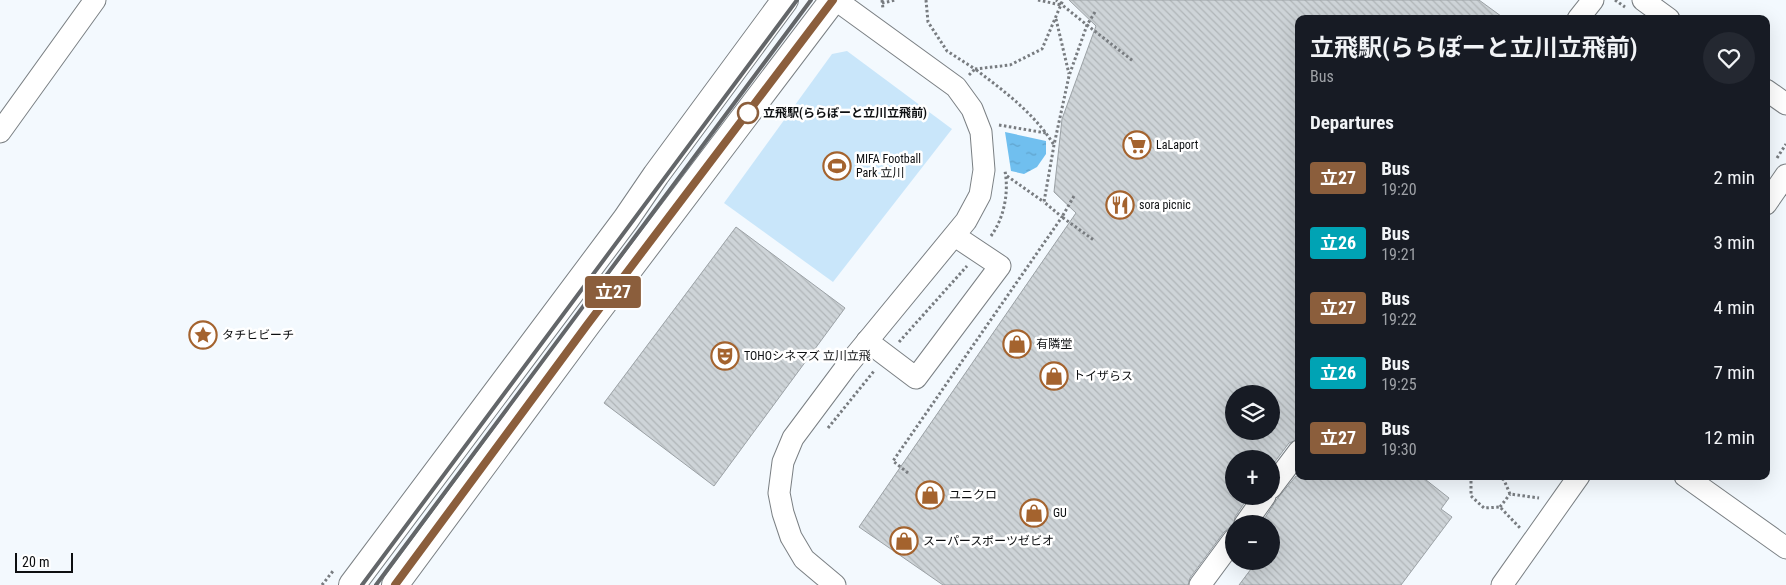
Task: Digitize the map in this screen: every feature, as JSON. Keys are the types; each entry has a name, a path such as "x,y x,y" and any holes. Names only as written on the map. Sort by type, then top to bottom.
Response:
{"main road":[{"path":"352,585 626,218 785,0"},
{"path":"394,585 832,0"}],"street":[{"path":"0,132 95,0"},
{"path":"835,585 804,558 791,537 779,493 783,462 793,438 867,341 966,221 980,195 984,170 980,132 972,109 956,87 836,0"},
{"path":"1581,15 1593,0"},
{"path":"1643,0 1663,15"},
{"path":"1770,93 1786,104"},
{"path":"1770,198 1786,175"},
{"path":"867,341 916,378 1000,266 955,236"},
{"path":"1280,476 1295,456"},
{"path":"1502,585 1576,480"},
{"path":"1691,480 1786,548"},
{"path":"1200,585 1225,551"}],"path":[{"path":"882,3 896,0"},
{"path":"926,0 928,22 947,51 975,68 1014,99 1046,133 1054,145"},
{"path":"1038,0 1061,6"},
{"path":"1056,0 1061,6 1133,60"},
{"path":"965,78 975,68 1010,65 1042,49 1063,0"},
{"path":"1044,202 1069,76 1087,25 1095,12"},
{"path":"1056,19 1069,76"},
{"path":"998,125 1046,133"},
{"path":"1006,175 1095,241"},
{"path":"908,473 893,461 1062,217 1074,196"},
{"path":"1471,480 1471,496 1484,508 1500,507 1510,494"},
{"path":"1504,480 1510,494"},
{"path":"1510,494 1540,498"},
{"path":"1500,507 1520,528"}],"shaded area":[{"name":"MIFA Football Park 立川","path":"847,51 952,129 833,282 724,203 832,54"}],"water":[{"path":"1005,132 1046,141 1046,154 1037,167 1024,174 1011,171"}],"building":[{"path":"1069,0 1479,0 1500,15 1295,15 1295,441 1289,443 1280,455 1280,450 1225,450 1225,505 1243,505 1236,515 1225,515 1225,531 1190,578 1188,585 943,585 859,527 1076,213 1054,192 1062,119 1096,26"},
{"name":"TOHOシネマズ 立川立飛","path":"736,227 845,308 714,486 604,403"},
{"path":"1295,477 1295,480 1426,480 1449,498 1441,509 1452,517 1401,585 1239,585 1250,570 1280,570 1280,515 1267,515 1273,505 1280,505 1280,495"}],"railway":[{"path":"362,585 797,0"},
{"path":"376,585 811,0"}],"bus line":[{"name":"立27","path":"395,585 587,325 833,0"}],"place":[{"name":"立飛駅(ららぽーと立川立飛前)","path":"748,113"},
{"name":"LaLaport","path":"1137,145"},
{"name":"MIFA Football Park 立川","path":"837,166"},
{"name":"sora picnic","path":"1120,205"},
{"name":"タチヒビーチ","path":"203,335"},
{"name":"有隣堂","path":"1017,344"},
{"name":"TOHOシネマズ 立川立飛","path":"725,356"},
{"name":"トイザらス","path":"1054,376"},
{"name":"ユニクロ","path":"930,495"},
{"name":"GU","path":"1034,513"},
{"name":"スーパースポーツゼビオ","path":"904,541"}]}
